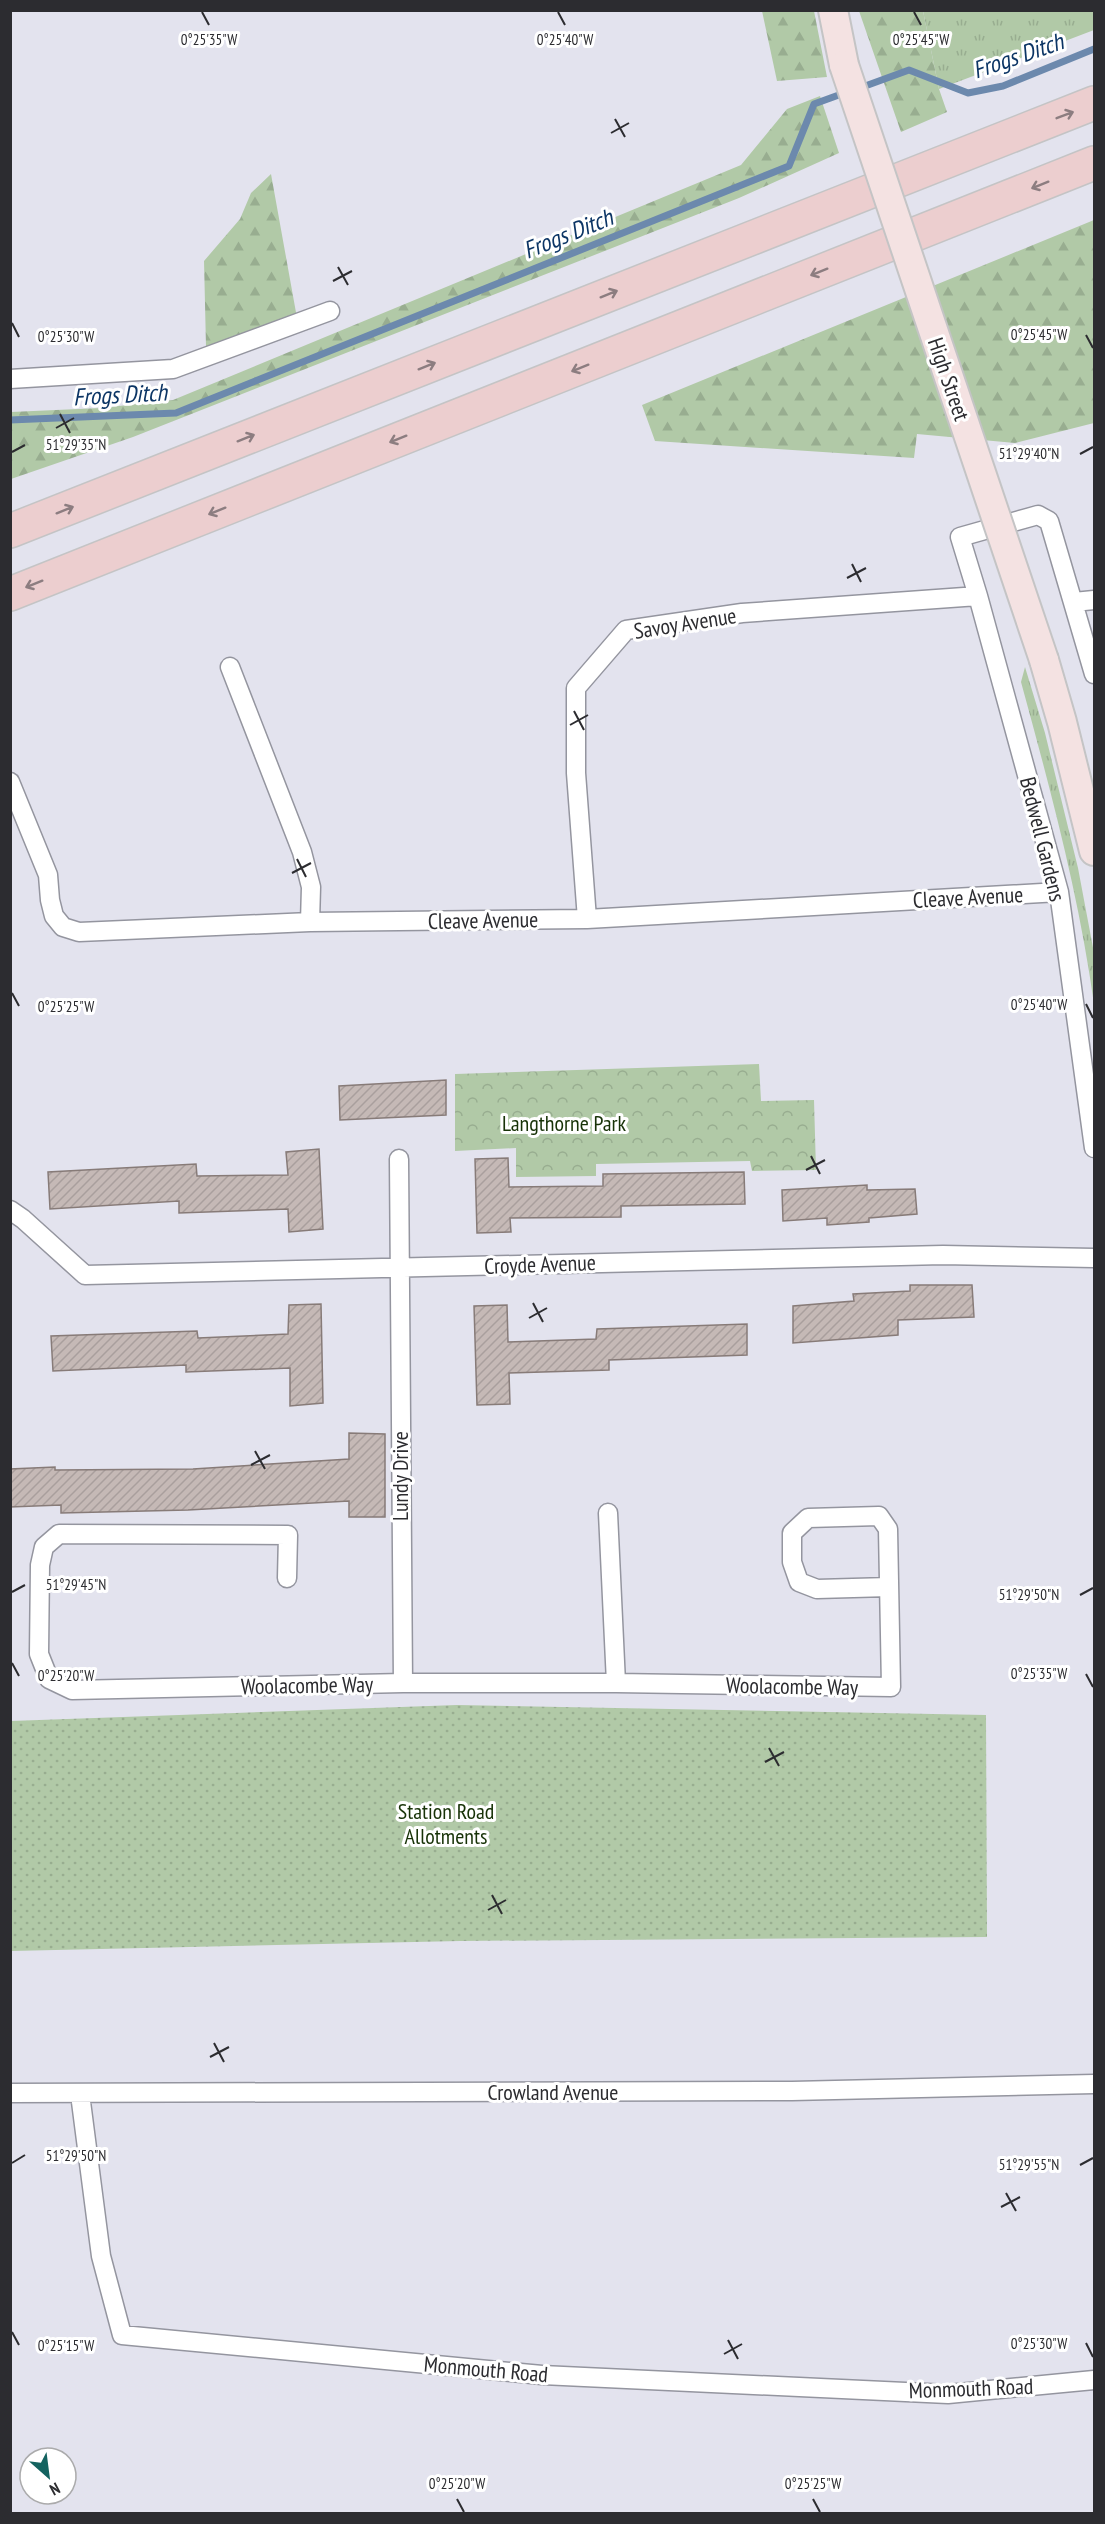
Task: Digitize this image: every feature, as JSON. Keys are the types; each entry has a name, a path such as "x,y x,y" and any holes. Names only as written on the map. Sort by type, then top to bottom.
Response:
{"highway":[{"path":"10,531 1095,104"},
{"path":"10,594 1095,163"}],"main road":[{"name":"High Street","path":"833,10 844,64 1044,660 1095,851"}],"street":[{"path":"10,379 173,369 330,311"},
{"name":"Bedwell Gardens","path":"1074,602 1049,521 1038,515 960,537 1059,892 1095,1148"},
{"name":"Savoy Avenue","path":"587,919 576,773 576,687 626,630 741,613 978,596"},
{"path":"1095,600 1074,602 1095,674"},
{"path":"230,667 302,852 311,887 310,922"},
{"name":"Cleave Avenue","path":"10,782 48,875 54,916 63,927 79,932 310,922 587,919 1059,892"},
{"name":"Lundy Drive","path":"399,1159 403,1683"},
{"name":"Croyde Avenue","path":"10,1210 85,1275 931,1255 1095,1258"},
{"path":"608,1513 616,1683"},
{"name":"Woolacombe Way","path":"286,1578 288,1535 59,1534 44,1547 40,1565 39,1654 44,1670 49,1679 72,1690 403,1683 891,1687 888,1529 879,1516 808,1518 792,1533 792,1562 799,1582 817,1589 889,1587"},
{"name":"Crowland Avenue","path":"10,2093 792,2091 1095,2084"},
{"name":"Monmouth Road","path":"80,2094 100,2256 122,2334 566,2376 948,2394 1095,2380"}],"green space":[{"path":"762,11 814,11 827,77 777,81"},
{"path":"859,11 923,11 939,89 947,112 901,132"},
{"path":"923,11 1094,11 1094,30 939,89"},
{"path":"820,96 839,153 739,198 133,437 11,479 11,412 101,408 173,400 741,165 787,109"},
{"path":"271,174 297,318 206,347 204,261 240,219 251,193"},
{"path":"1094,220 1094,423 1015,443 917,434 914,458 655,441 642,405"},
{"path":"1025,667 1045,733 1078,868 1094,953 1094,1004 1072,882 1021,682"},
{"name":"Langthorne Park","path":"759,1064 761,1101 814,1100 816,1170 752,1171 750,1161 596,1164 596,1176 516,1177 516,1148 455,1151 455,1074"},
{"name":"Station Road Allotments","path":"457,1705 986,1715 987,1937 460,1941 11,1951 11,1721"}],"building":[{"path":"446,1080 446,1115 340,1120 339,1086"},
{"path":"319,1149 323,1229 289,1232 288,1209 179,1213 179,1201 50,1209 48,1172 196,1164 197,1176 288,1175 286,1152"},
{"path":"508,1158 509,1187 603,1186 603,1174 744,1172 745,1204 621,1206 621,1217 510,1218 511,1232 477,1233 475,1159"},
{"path":"867,1185 867,1190 915,1189 917,1214 869,1218 869,1222 827,1225 827,1218 783,1221 782,1190"},
{"path":"910,1285 972,1285 974,1317 898,1320 898,1335 793,1343 793,1306 854,1301 853,1294 910,1291"},
{"path":"321,1304 323,1403 290,1406 290,1368 186,1372 186,1365 53,1371 51,1336 197,1331 198,1338 288,1334 289,1305"},
{"path":"507,1305 508,1342 596,1339 597,1329 747,1324 747,1355 609,1360 609,1370 509,1373 510,1404 477,1405 474,1306"},
{"path":"349,1433 385,1434 385,1517 349,1517 349,1501 188,1510 61,1513 61,1505 10,1507 10,1469 55,1467 55,1470 193,1469 349,1459"}],"waterway":[{"name":"Frogs Ditch","path":"857,89 909,70 968,93 1003,86 1094,49"},
{"name":"Frogs Ditch","path":"10,420 176,413 789,166 814,104 847,92"}]}
